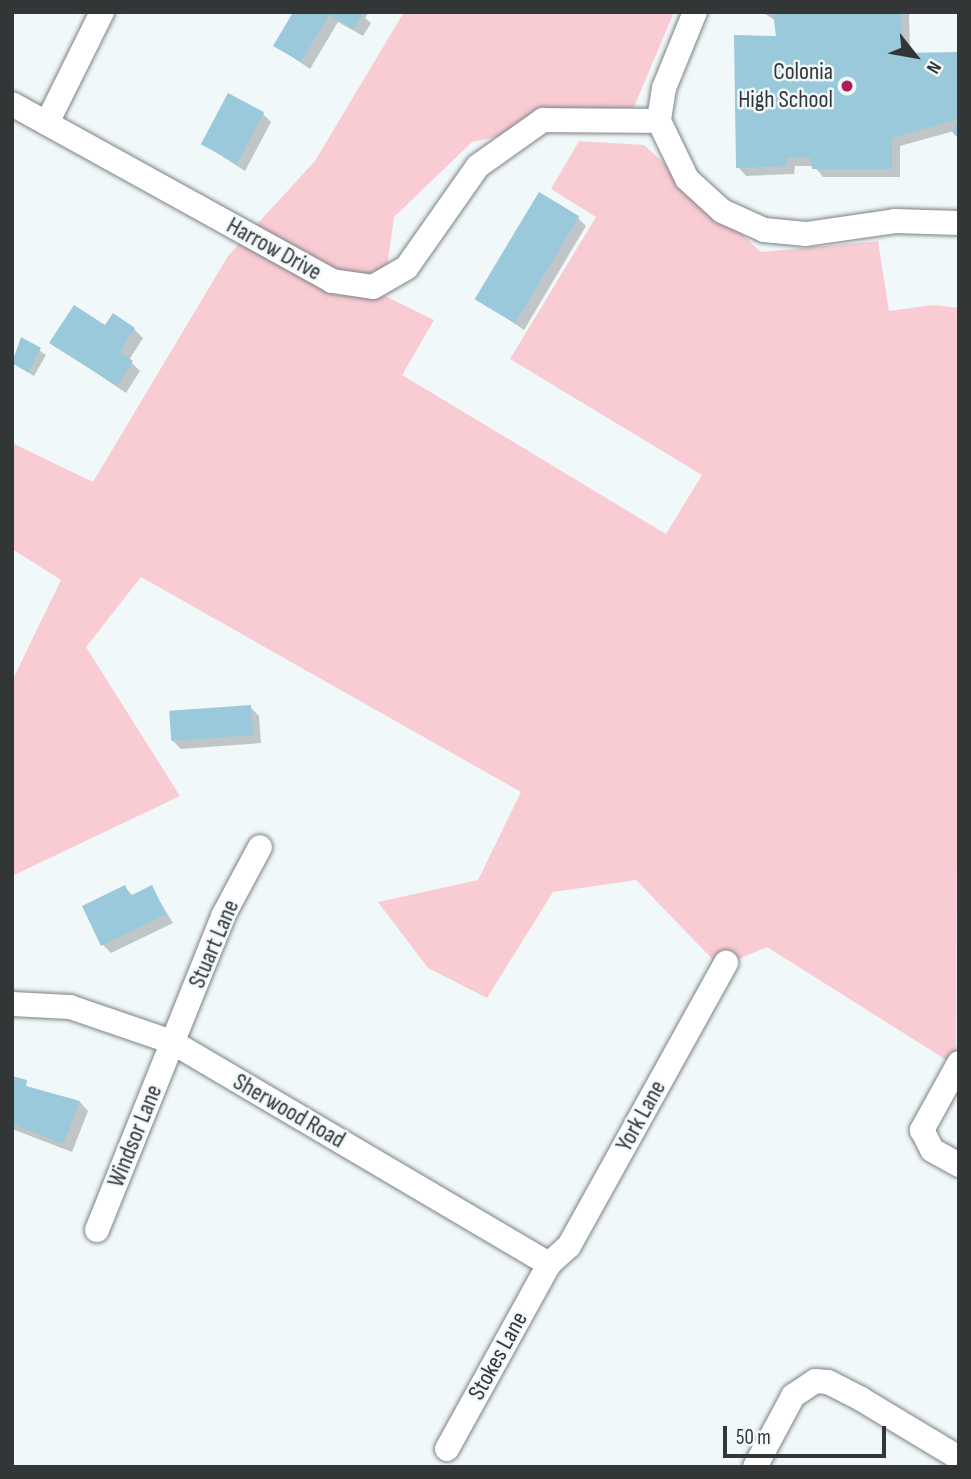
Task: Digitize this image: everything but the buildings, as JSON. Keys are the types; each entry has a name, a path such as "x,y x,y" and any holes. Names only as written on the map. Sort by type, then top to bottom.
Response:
{"street":[{"path":"47,123 102,12"},
{"path":"695,12 664,88 659,121 687,179 722,211 764,230 806,234 924,219 959,223"},
{"name":"Harrow Drive","path":"12,104 331,281 373,287 407,267 478,166 543,120 659,121"},
{"name":"Stuart Lane","path":"172,1042 223,916 260,847"},
{"name":"York Lane","path":"549,1264 569,1245 726,963"},
{"name":"Sherwood Road","path":"12,1004 70,1007 172,1042 549,1264"},
{"name":"Windsor Lane","path":"97,1230 172,1042"},
{"path":"959,1063 922,1130 932,1150 959,1165"},
{"name":"Stokes Lane","path":"447,1449 549,1264"},
{"path":"755,1467 793,1396 804,1386 828,1382 959,1458"}],"shaded area":[{"path":"404,12 674,12 634,107 472,142 394,217 383,295 434,320 402,375 666,534 702,475 510,359 596,217 551,189 579,141 644,145 761,252 878,241 889,311 933,305 959,308 956,1066 767,947 720,967 636,880 553,892 487,998 428,968 378,902 478,880 521,792 141,577 86,647 180,796 12,876 12,681 61,580 12,549 12,443 93,482 228,256 315,161"}],"place":[{"name":"Colonia High School","path":"847,86"}]}
